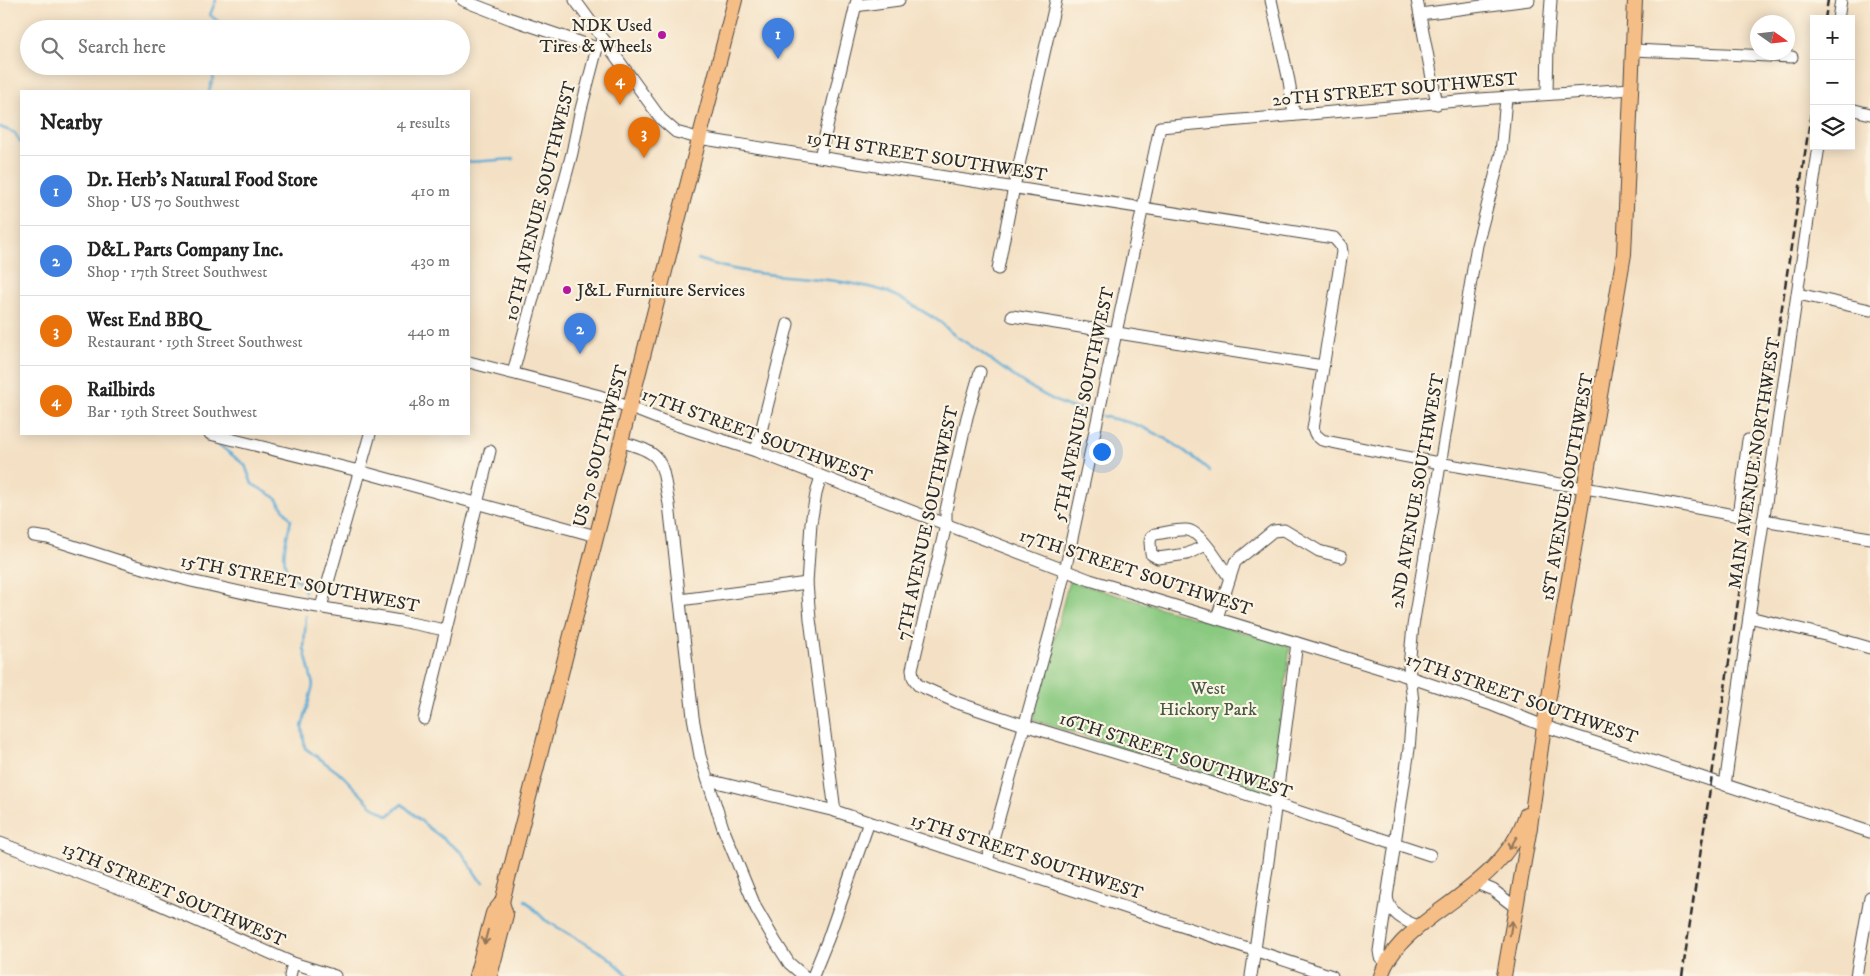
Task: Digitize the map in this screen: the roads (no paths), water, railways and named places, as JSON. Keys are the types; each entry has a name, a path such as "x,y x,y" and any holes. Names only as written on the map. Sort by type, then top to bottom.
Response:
{"main road":[{"name":"US 70 SOUTHWEST","path":"476,976 493,913 502,902 735,0"},
{"name":"1ST AVENUE SOUTHWEST","path":"1504,976 1530,827 1544,726 1624,254 1635,0"},
{"name":"2ND AVENUE SOUTHWEST","path":"1383,969 1406,937 1491,871 1512,847 1526,818 1536,781"},
{"name":"US 70 SOUTHWEST","path":"490,976 506,916 502,902"}],"street":[{"path":"462,0 511,19 600,44"},
{"name":"19TH STREET SOUTHWEST","path":"575,0 600,44 661,119 676,132 698,138 820,158 1334,238 1341,246 1342,252 1323,366"},
{"path":"820,158 856,3 899,0"},
{"path":"998,269 1014,187 1056,0"},
{"path":"1271,0 1289,81 1294,115"},
{"path":"1417,0 1437,104"},
{"path":"1420,14 1529,0"},
{"path":"1546,94 1551,0"},
{"path":"1839,15 1841,0"},
{"name":"10TH AVENUE SOUTHWEST","path":"513,373 572,153 580,113 600,44"},
{"path":"1633,50 1750,56"},
{"name":"20TH STREET SOUTHWEST","path":"1160,126 1546,94 1632,89"},
{"name":"2ND AVENUE SOUTHWEST","path":"1383,969 1379,951 1410,749 1413,702 1409,677 1413,626 1477,246 1501,153 1506,98"},
{"path":"1855,110 1870,114"},
{"name":"5TH AVENUE SOUTHWEST","path":"987,861 1051,629 1065,571 1160,126"},
{"name":"MAIN AVENUE NORTHWEST","path":"1725,785 1818,150"},
{"path":"1798,294 1870,310"},
{"path":"1012,316 1323,366 1313,429 1322,440 1439,463 1738,516 1748,440"},
{"path":"756,451 788,324"},
{"name":"17TH STREET SOUTHWEST","path":"470,362 600,396 630,406 664,421 756,451 1065,571 1409,677 1489,704 1544,726 1870,832"},
{"name":"7TH AVENUE SOUTHWEST","path":"915,681 912,669 946,525 946,510 967,417 980,372"},
{"path":"214,435 359,471 596,536"},
{"path":"321,607 370,435"},
{"path":"621,442 647,450 656,457 663,469 669,504 693,717 700,756 723,828 759,914 789,962 804,976"},
{"path":"424,719 490,451"},
{"path":"821,476 811,523 807,583 810,619 836,811"},
{"path":"1763,520 1870,538"},
{"path":"1217,618 1235,562 1273,531 1278,530 1290,533 1319,551 1341,557"},
{"name":"15TH STREET SOUTHWEST","path":"34,536 48,538 132,565 191,581 271,599 445,630"},
{"path":"1206,545 1229,577"},
{"path":"680,600 807,583"},
{"path":"1749,617 1870,648"},
{"path":"1250,976 1276,806 1297,643"},
{"name":"16TH STREET SOUTHWEST","path":"915,681 925,689 958,703 1184,774 1276,806 1430,855"},
{"name":"15TH STREET SOUTHWEST","path":"708,780 836,811 1332,976"},
{"path":"813,976 869,822"},
{"name":"13TH STREET SOUTHWEST","path":"0,843 144,898 293,963 335,976"},
{"path":"1476,883 1494,890 1515,907"},
{"path":"1387,893 1389,904 1395,912 1406,921 1419,926"},
{"path":"1856,976 1870,897"},
{"path":"290,976 293,963"}],"waterway":[{"path":"216,0 210,15 216,20"},
{"path":"209,90 214,75"},
{"path":"0,127 15,133 20,141"},
{"path":"470,162 514,159"},
{"path":"698,259 744,271 838,281 892,294 937,320 954,335 1042,394 1073,408 1095,412"},
{"path":"1102,416 1133,424 1157,434 1193,457 1210,471"},
{"path":"219,442 219,445 245,465 252,484 275,497 291,520 284,556 285,562 286,567 302,585 305,592"},
{"path":"306,616 304,648 313,685 302,727 305,748 343,776 371,805 388,816 402,804 429,828 462,853 479,879 484,882"},
{"path":"525,900 545,920 607,956 629,976"}],"railway":[{"path":"1826,15 1828,0"},
{"path":"1682,976 1812,105"}],"place":[{"name":"NDK Used Tires & Wheels","path":"662,35"},
{"name":"Dr. Herb's Natural Food Store","path":"778,59"},
{"name":"Railbirds","path":"620,105"},
{"name":"West End BBQ","path":"644,158"},
{"name":"J&L Furniture Services","path":"567,290"},
{"name":"D&L Parts Company Inc.","path":"580,354"}],"park label":[{"name":"West Hickory Park","path":"1208,698"}]}
